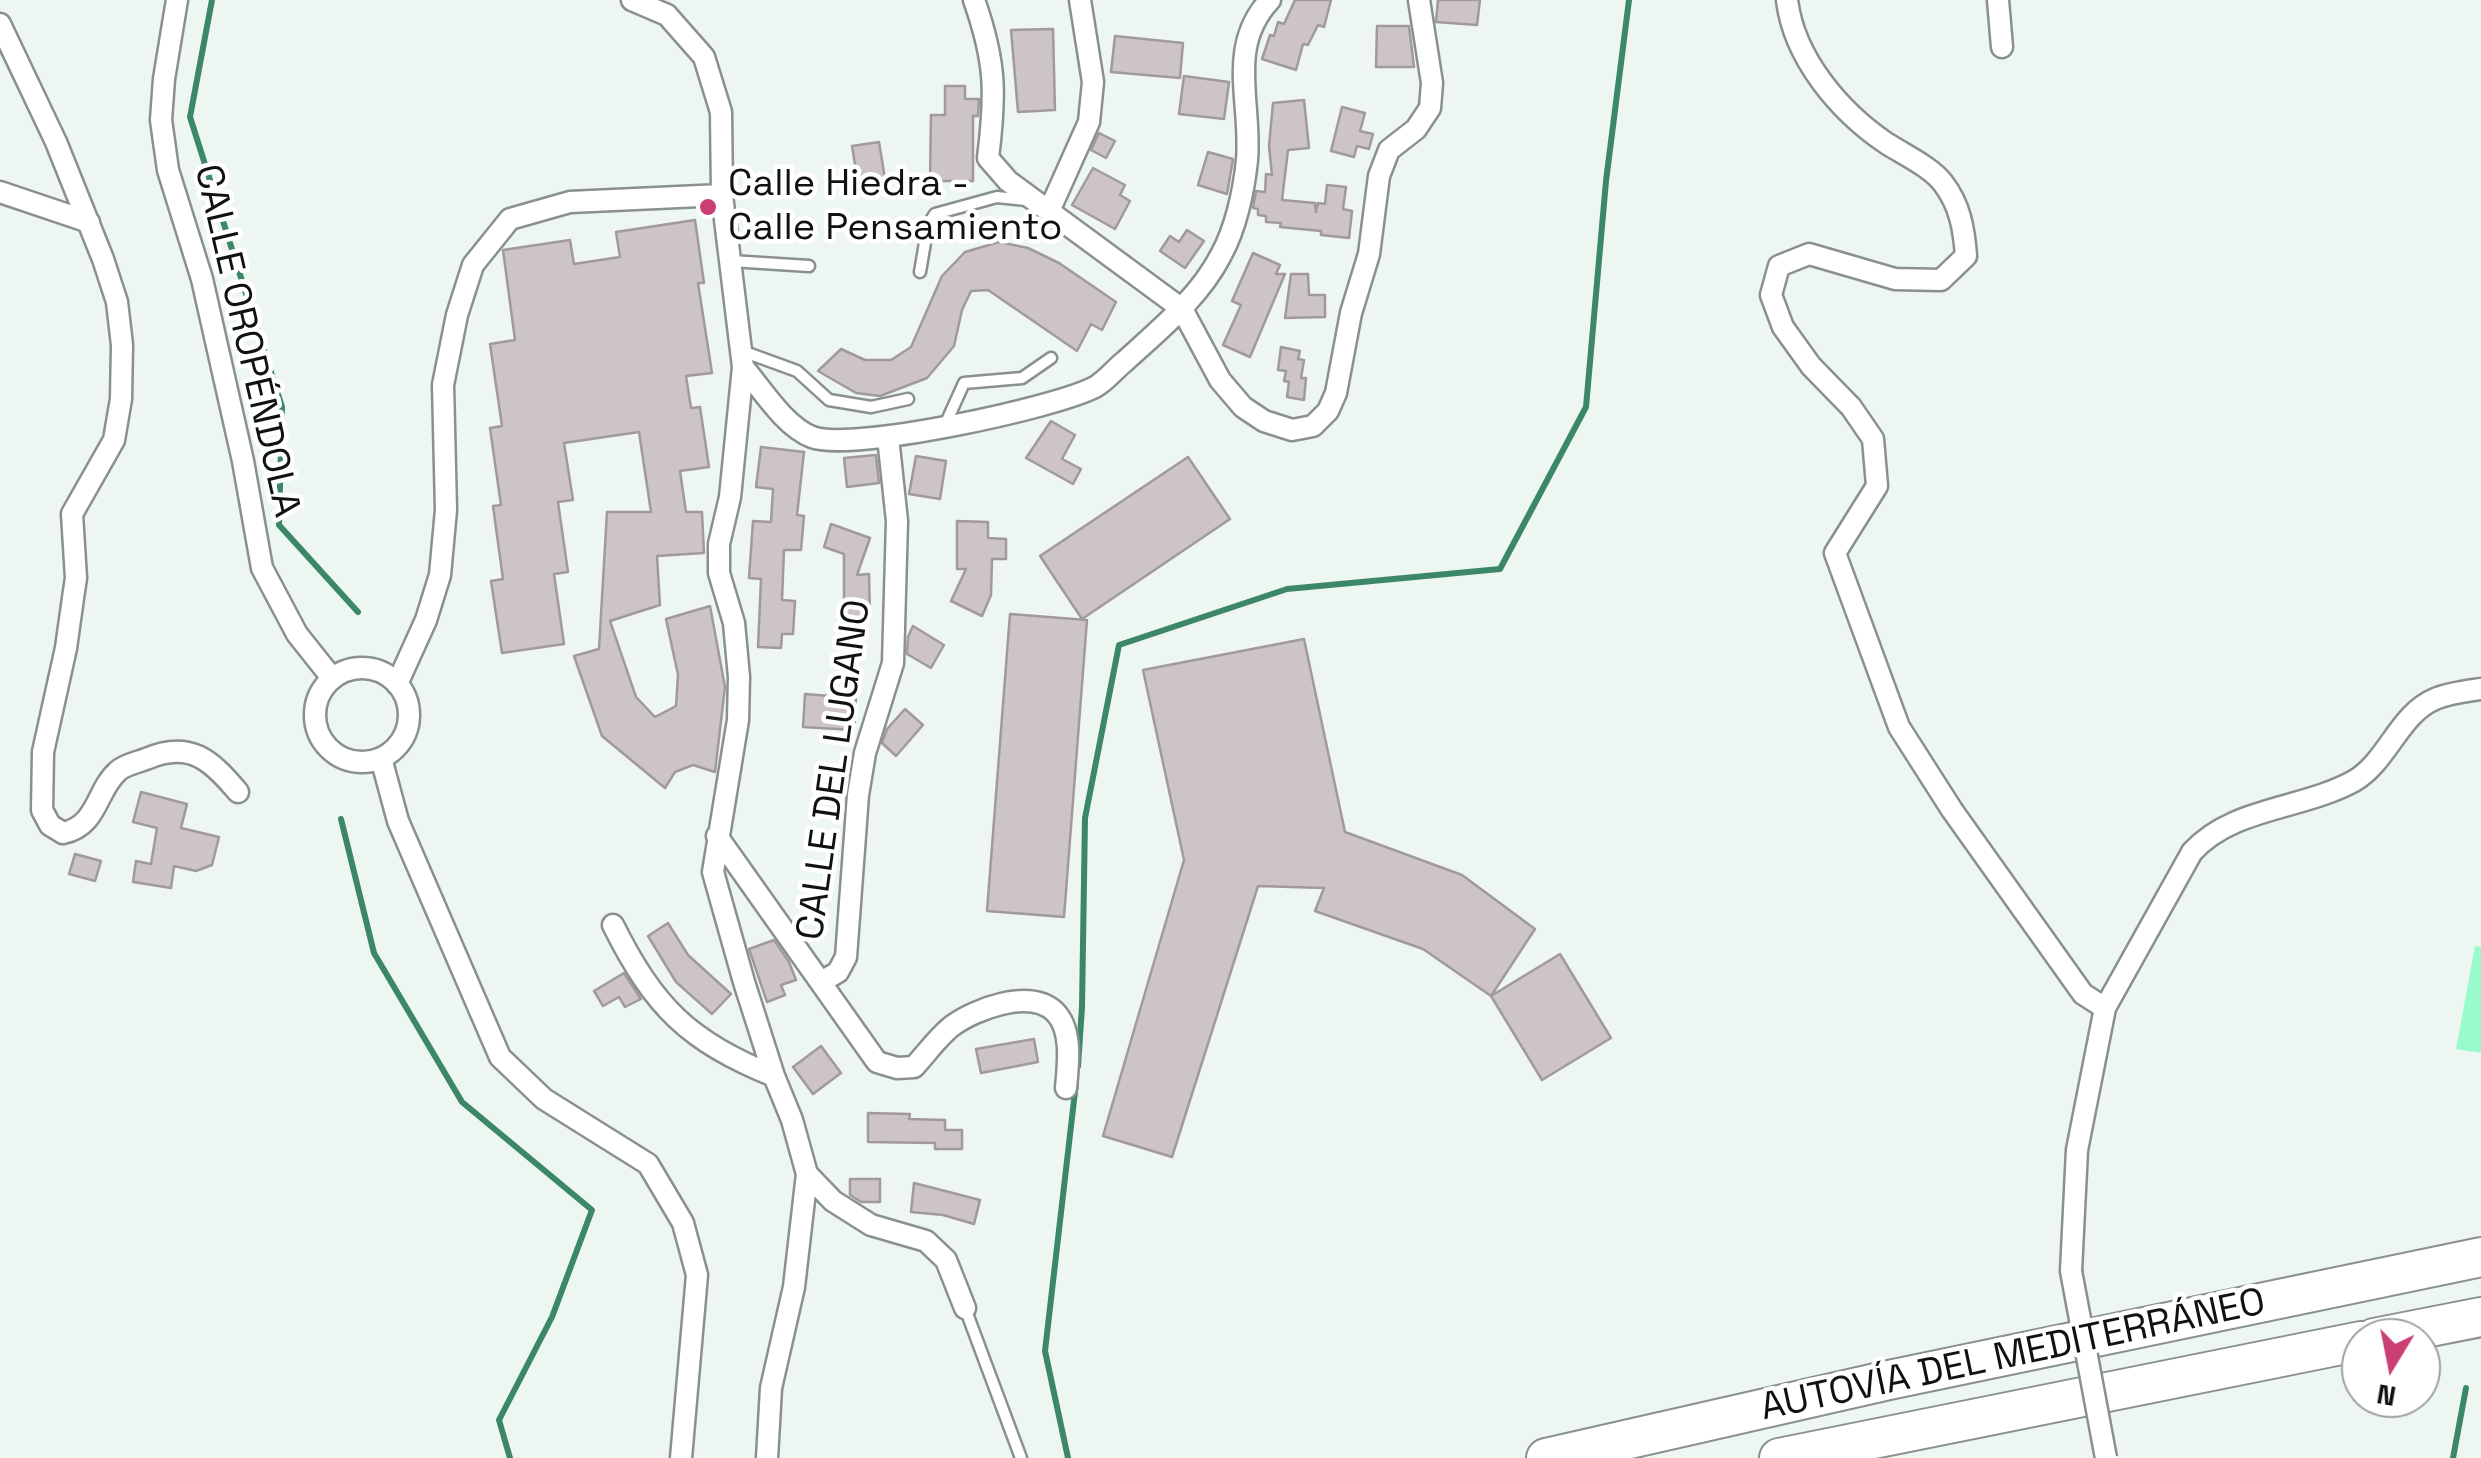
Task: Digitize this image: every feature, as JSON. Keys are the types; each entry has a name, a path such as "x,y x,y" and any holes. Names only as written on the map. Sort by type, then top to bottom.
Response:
{"highway":[{"name":"AUTOVÍA DEL MEDITERRÁNEO","path":"1546,1458 1889,1380 2481,1257"},
{"path":"2441,1325 2481,1317"},
{"name":"AUTOVÍA DEL MEDITERRÁNEO","path":"1779,1458 2341,1344"}],"street":[{"name":"CALLE OROPÉNDOLA","path":"177,0 164,80 162,120 168,170 202,279 243,461 262,568 297,634 332,678"},
{"path":"632,0 667,14 704,58 721,112 722,195 742,359 730,497 719,544 718,572 734,623 738,720 714,872 774,1076 808,1174 794,1287 771,1388 767,1458"},
{"path":"974,0 987,36 995,95 988,158 1008,181 1182,309 1220,380 1264,421 1292,430 1313,426 1328,410 1336,393 1350,313 1369,254 1378,176 1389,150 1416,128 1430,108 1432,82 1419,0"},
{"path":"1044,205 1089,122 1092,82 1080,0"},
{"path":"742,359 793,424 814,438 888,437 1018,412 1097,386 1182,309 1222,255 1241,199 1247,158 1242,65 1247,34 1270,0"},
{"path":"1787,0 1790,20 1805,57 1827,88 1873,134 1942,180 1964,220 1966,256 1941,280 1894,279 1809,254 1778,266 1771,295 1783,327 1810,366 1851,407 1873,439 1876,486 1835,553 1899,727 1952,810 2083,994 2105,1008"},
{"path":"1998,0 2002,47"},
{"path":"0,24 89,222 117,302 122,344 121,399 114,440 72,514 76,578 66,648 43,752 42,810 50,825 63,833 76,830 96,808 118,771 160,753 196,753 216,766 238,792"},
{"path":"0,192 89,222"},
{"path":"397,684 426,620 440,575 446,510 444,384 457,315 473,265 510,219 570,202 722,195"},
{"name":"CALLE DEL LUGANO","path":"821,982 838,972 846,957 858,795 865,753 893,663 897,522 888,437"},
{"path":"362,668 384,673 397,684 408,704 410,718 406,734 395,749 364,763 348,760 323,742 314,710 321,690 332,678 346,670 362,668"},
{"path":"2106,1458 2071,1271 2078,1150 2105,1008 2192,852 2209,834 2224,825 2323,795 2357,779 2377,761 2408,719 2434,699 2481,689"},
{"path":"382,758 398,821 500,1057 544,1100 648,1164 683,1223 697,1276 681,1458"},
{"path":"717,836 877,1062 897,1068 914,1067 951,1027 979,1010 1036,1002 1055,1012 1066,1031 1066,1088"},
{"path":"613,925 637,974 680,1022 710,1046 774,1076"},
{"path":"808,1174 832,1201 871,1225 926,1241 946,1260 965,1308"}],"lane":[{"path":"920,272 924,240 935,214 997,197 1044,205"},
{"path":"731,262 810,266"},
{"path":"944,426 964,383 1022,378 1051,358"},
{"path":"742,359 797,370 829,400 871,407 908,399"},
{"path":"965,1308 1021,1458"}],"green space":[{"path":"2475,946 2481,947 2481,1053 2456,1049"}],"building":[{"path":"1295,0 1331,0 1324,27 1318,25 1308,45 1303,44 1296,70 1262,59 1270,35 1274,36 1278,22 1284,24"},
{"path":"1438,0 1480,0 1477,25 1436,22"},
{"path":"1377,26 1409,26 1414,67 1376,67"},
{"path":"1053,29 1055,110 1018,112 1011,30"},
{"path":"1115,36 1183,43 1180,78 1111,72"},
{"path":"1184,76 1229,82 1224,119 1179,114"},
{"path":"945,86 965,86 965,99 979,99 978,116 973,116 973,181 930,181 931,115 945,115"},
{"path":"1304,100 1309,148 1288,150 1282,200 1315,203 1316,212 1318,203 1325,204 1327,185 1346,187 1343,209 1352,211 1349,238 1280,227 1281,223 1266,222 1266,216 1258,215 1258,209 1253,208 1256,191 1265,192 1266,174 1272,175 1269,146 1273,103"},
{"path":"1342,107 1365,113 1360,131 1373,134 1369,149 1357,146 1354,157 1331,151"},
{"path":"1099,133 1115,141 1106,158 1091,150"},
{"path":"879,142 886,185 859,189 852,146"},
{"path":"1208,152 1233,159 1227,194 1198,185"},
{"path":"1093,168 1125,185 1120,195 1130,201 1115,229 1072,205"},
{"path":"695,220 704,283 698,283 712,373 686,376 691,408 700,407 709,467 680,471 686,512 702,512 704,553 657,556 660,605 610,621 636,697 655,717 676,706 678,675 666,619 710,606 725,687 715,772 693,765 675,772 665,788 602,736 574,656 599,649 607,512 651,512 639,432 564,443 573,500 558,502 568,572 554,574 564,644 502,653 491,581 503,579 493,506 501,505 490,428 502,426 490,344 515,340 503,250 570,240 574,264 620,257 616,232"},
{"path":"1187,230 1204,241 1185,268 1160,251 1170,236 1179,242"},
{"path":"999,242 1028,248 1059,263 1116,302 1102,330 1091,324 1077,351 988,290 971,291 954,346 927,378 880,396 856,393 818,371 841,349 865,360 891,360 911,347 942,276 965,252"},
{"path":"1253,253 1280,265 1276,274 1285,274 1250,357 1223,345 1241,305 1232,301"},
{"path":"1291,274 1308,274 1309,295 1325,295 1325,317 1285,318"},
{"path":"1281,347 1300,351 1298,359 1304,360 1304,400 1287,397 1286,371 1278,370"},
{"path":"1051,421 1075,435 1062,459 1081,469 1073,484 1026,458"},
{"path":"761,447 804,452 797,515 804,516 801,550 784,550 782,600 795,601 793,634 782,634 781,648 758,647 761,579 749,578 753,521 771,522 773,489 756,487"},
{"path":"876,455 879,483 847,487 844,458"},
{"path":"916,456 946,461 940,499 909,494"},
{"path":"1188,457 1230,519 1082,619 1040,556"},
{"path":"957,521 988,522 988,538 1006,539 1006,559 992,559 991,595 982,616 951,601 966,569 957,569"},
{"path":"831,524 870,538 857,575 869,574 870,617 844,617 844,554 824,547"},
{"path":"1010,614 1087,620 1064,917 987,911"},
{"path":"913,626 944,645 931,668 907,654"},
{"path":"1304,639 1345,832 1462,875 1535,929 1491,996 1423,949 1315,911 1324,888 1258,886 1172,1157 1103,1136 1184,860 1143,670"},
{"path":"805,694 856,698 854,730 803,727"},
{"path":"905,709 923,725 896,756 882,743 887,729"},
{"path":"141,792 187,804 181,828 219,837 212,865 196,871 174,866 171,888 133,882 136,861 151,864 157,828 133,822"},
{"path":"75,854 101,861 95,881 69,874"},
{"path":"668,923 688,955 731,994 712,1014 676,982 648,936"},
{"path":"774,940 796,980 781,985 785,995 767,1002 749,949"},
{"path":"1560,954 1611,1038 1542,1080 1491,996"},
{"path":"624,973 641,999 625,1007 619,997 603,1006 594,991"},
{"path":"1034,1039 1038,1062 981,1073 976,1049"},
{"path":"821,1046 841,1073 813,1094 793,1067"},
{"path":"868,1113 945,1120 945,1130 962,1130 962,1149 935,1149 935,1143 868,1142"},
{"path":"850,1179 880,1179 880,1202 861,1202 850,1195"},
{"path":"914,1183 980,1200 974,1224 943,1215 911,1212"}],"waterway":[{"path":"212,0 190,117 282,407 279,525 358,612"},
{"path":"1078,1066 1085,818 1119,645 1287,589 1500,569 1586,407 1606,181 1629,0"},
{"path":"341,819 374,953 462,1102 592,1210 552,1317 499,1420 510,1458"},
{"path":"1068,1458 1045,1351 1076,1083"},
{"path":"2453,1458 2466,1388"}],"place":[{"name":"Calle Hiedra - Calle Pensamiento","path":"708,207"}]}
